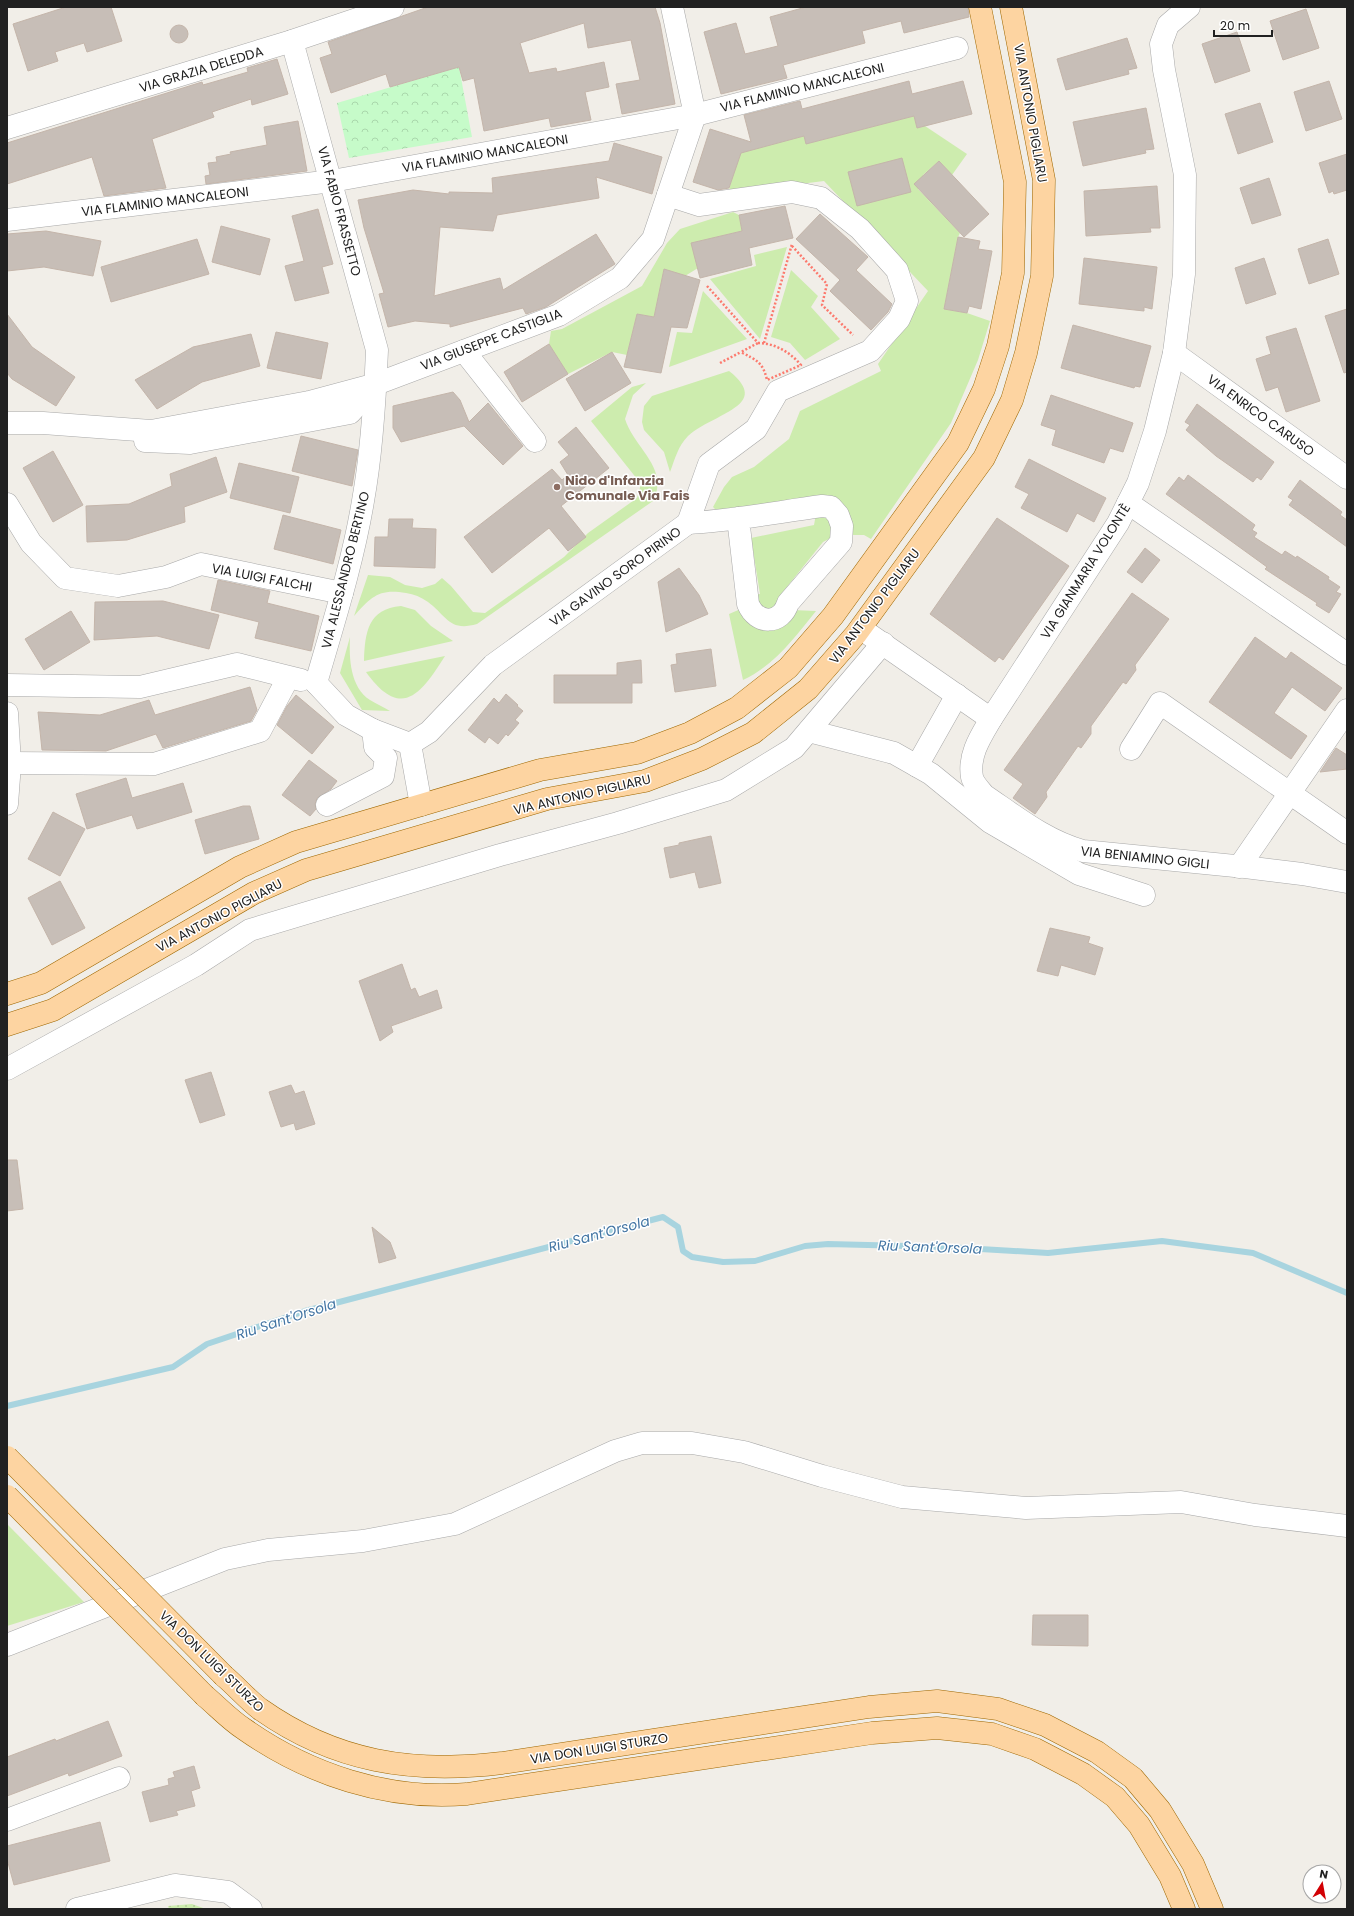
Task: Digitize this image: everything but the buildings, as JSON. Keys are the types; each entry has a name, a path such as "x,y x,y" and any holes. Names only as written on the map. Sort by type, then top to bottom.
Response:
{"main road":[{"name":"VIA ANTONIO PIGLIARU","path":"7,994 41,983 240,867 296,842 540,770 637,752 690,733 737,708 788,668 833,616 958,443 984,389 998,346 1013,273 1015,182 980,7"},
{"name":"VIA ANTONIO PIGLIARU","path":"7,1025 53,1010 254,893 306,870 547,799 644,781 702,759 753,733 808,689 860,628 984,458 1012,400 1026,353 1042,276 1044,180 1011,7"},
{"name":"VIA DON LUIGI STURZO","path":"7,1457 224,1676 258,1708 289,1728 352,1755 387,1763 425,1767 464,1768 869,1707 937,1701 998,1709 1045,1725 1097,1752 1133,1778 1160,1810 1194,1864 1212,1909"},
{"name":"VIA DON LUIGI STURZO","path":"7,1496 205,1696 242,1728 276,1750 311,1767 344,1780 375,1787 423,1793 465,1794 872,1733 937,1728 992,1734 1035,1749 1083,1774 1115,1797 1138,1826 1170,1876 1184,1909"}],"street":[{"name":"VIA GRAZIA DELEDDA","path":"7,128 292,41 393,7"},
{"path":"672,7 695,115"},
{"name":"VIA GIANMARIA VOLONTÈ","path":"991,719 1118,523 1138,483 1155,431 1174,353 1184,274 1185,175 1164,70 1161,44 1168,25 1189,7"},
{"name":"VIA FABIO FRASSETTO","path":"292,41 332,181 377,350 376,384"},
{"name":"VIA FLAMINIO MANCALEONI","path":"7,220 332,181 695,115 956,48"},
{"name":"VIA GIUSEPPE CASTIGLIA","path":"7,423 43,423 151,431 309,402 376,384 559,315 620,278 653,239 695,115"},
{"name":"VIA GAVINO SORO PIRINO","path":"410,744 429,732 492,665 688,523 709,464 756,429 778,391 870,350 899,319 907,301 897,270 860,229 821,198 792,192 699,205 668,195"},
{"path":"464,351 535,441"},
{"name":"VIA ENRICO CARUSO","path":"1174,353 1347,478"},
{"name":"VIA ALESSANDRO BERTINO","path":"316,683 342,593 363,501 376,384"},
{"path":"1128,503 1347,654"},
{"name":"VIA LUIGI FALCHI","path":"7,504 32,543 65,578 118,586 166,577 200,564 342,593"},
{"path":"688,523 738,518 822,506 830,507 838,515 842,526 841,542 788,603 786,612 779,618 770,620 760,618 752,613 748,604 738,518"},
{"path":"860,628 991,719"},
{"name":"VIA ANTONIO PIGLIARU","path":"7,1069 196,965 250,930 500,855 618,823 726,790 794,748 883,643"},
{"path":"7,685 140,687 237,664 288,678 316,683 346,715 373,730 410,744 421,805"},
{"path":"9,764 154,764 260,732 288,678"},
{"path":"917,766 958,695"},
{"path":"1131,749 1160,703 1347,833"},
{"path":"1239,867 1347,710"},
{"path":"7,713 9,764 7,804"},
{"name":"VIA BENIAMINO GIGLI","path":"991,719 976,743 972,767 972,778 984,795 1052,840 1082,851 1302,874 1347,882"},
{"path":"327,805 383,776 386,758 375,747 373,730"},
{"path":"809,731 894,753 931,774 990,822 1079,874 1144,895"},
{"path":"7,1645 225,1559 268,1550 364,1541 455,1524 615,1451 642,1443 692,1443 744,1452 822,1476 902,1497 1026,1508 1181,1502 1255,1515 1347,1526"},
{"path":"7,1820 119,1778"},
{"path":"77,1909 174,1885 228,1892 251,1909"}],"path":[{"path":"764,343 792,245 827,284 822,305 870,350"},
{"path":"707,286 758,343"},
{"path":"720,362 758,343 764,343 793,355 801,365 768,380 765,369 757,360 741,352"}],"green space":[{"path":"459,67 472,137 349,158 337,103"},
{"path":"914,116 917,128 925,126 967,154 952,175 939,161 923,175 927,180 918,189 960,233 944,309 967,313 990,321 978,360 951,423 871,539 864,535 853,535 846,511 718,512 713,507 724,487 732,477 754,467 789,439 800,411 881,371 878,364 928,291 824,181 728,193 740,150 753,149 804,136 806,144"},
{"path":"733,212 739,215 742,231 692,243 698,268 685,276 664,270 654,317 637,314 627,355 612,352 568,374 549,344 551,331 562,329 642,286 667,243 680,229"},
{"path":"787,247 760,339 710,279 756,266 754,255"},
{"path":"791,270 818,296 811,307 840,339 805,360 790,343 771,337"},
{"path":"703,291 747,339 669,367 677,332 692,333"},
{"path":"729,371 739,380 744,388 745,393 742,401 731,410 701,426 688,436 679,448 670,472 664,452 644,430 642,422 644,406 652,396"},
{"path":"646,383 633,395 625,419 629,429 654,468 657,478 657,489 653,501 477,624 460,626 454,624 423,599 412,594 397,592 382,593 376,596 354,616 368,575 390,577 405,585 422,588 435,584 442,578 451,586 473,612 485,613 564,557 588,533 637,498 641,484 591,421 632,387"},
{"path":"816,514 830,514 833,537 823,542 778,598 778,610 764,613 754,595 760,594 751,538 814,525"},
{"path":"401,606 415,610 431,626 453,641 364,661 367,632 370,624 381,612 390,608"},
{"path":"743,608 816,611 792,641 774,659 765,667 743,680 729,614"},
{"path":"350,637 352,672 358,688 370,700 390,711 362,710 340,673"},
{"path":"445,656 419,691 410,697 400,698 390,696 378,687 366,672"},
{"path":"7,1524 84,1602 7,1626"},
{"path":"192,1904 206,1909 169,1909 168,1906"}],"waterway":[{"name":"Riu Sant'Orsola","path":"7,1406 173,1367 207,1344 305,1311 663,1217 678,1227 683,1251 692,1257 723,1262 755,1261 805,1246 828,1244 947,1247 1048,1253 1162,1241 1253,1253 1347,1293"}],"place":[{"name":"Nido d'Infanzia Comunale Via Fais","path":"557,487"}]}
